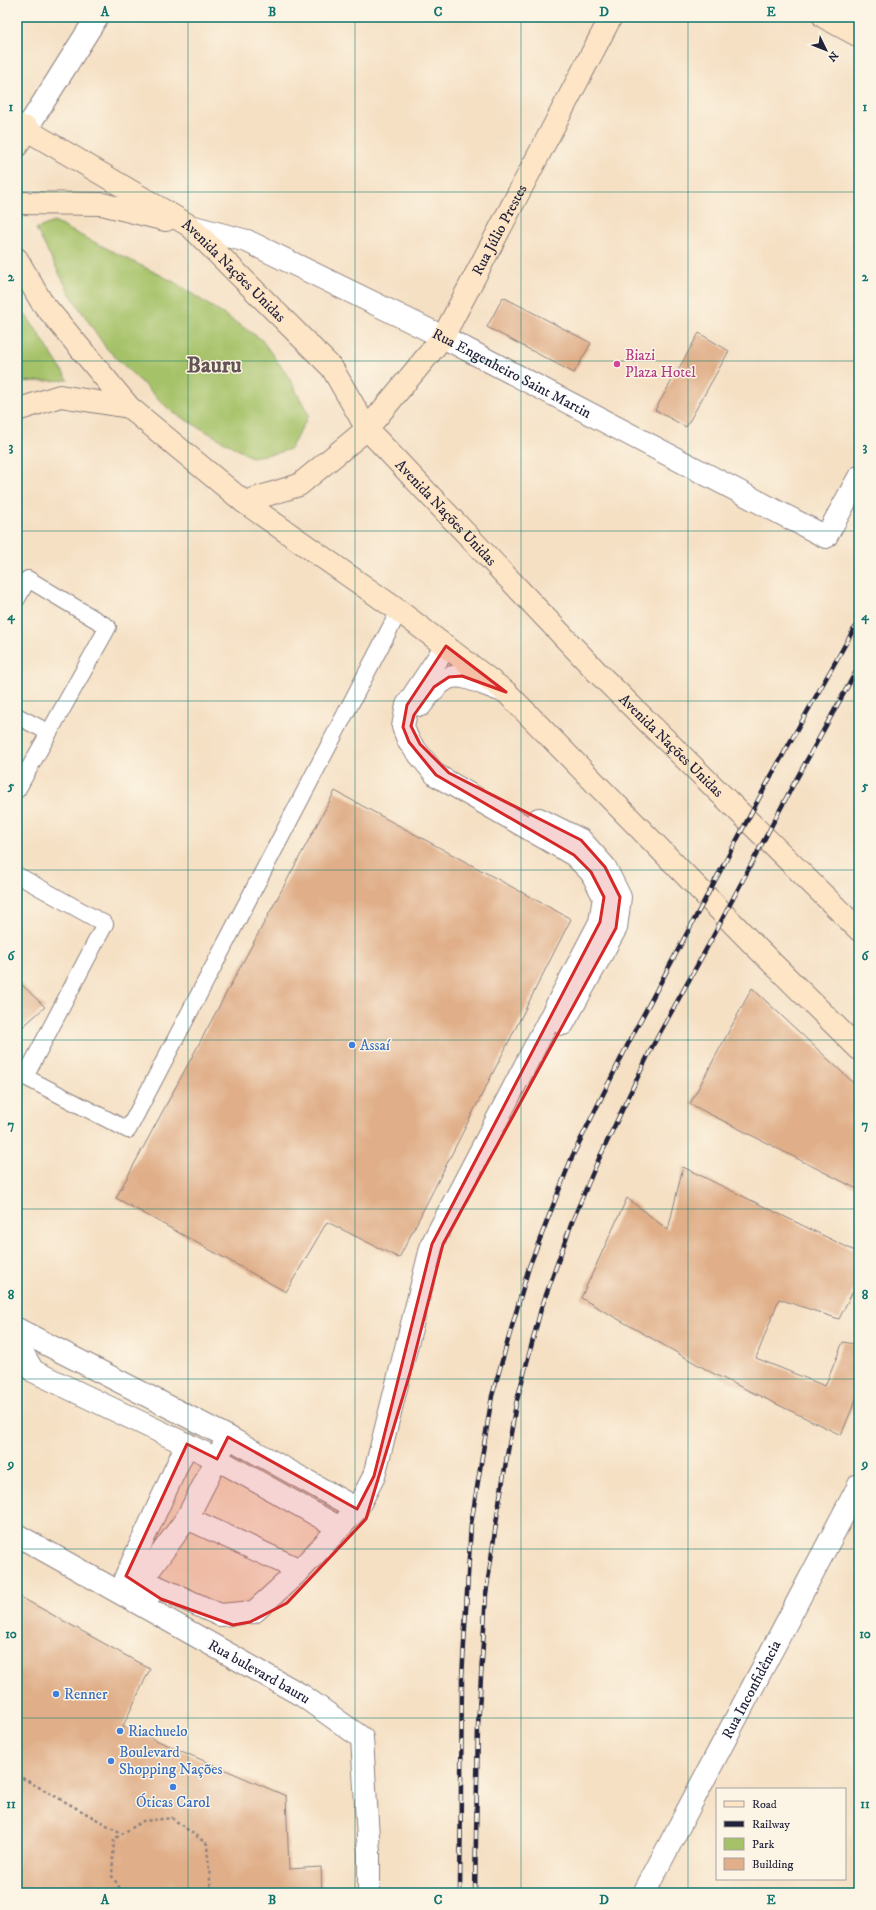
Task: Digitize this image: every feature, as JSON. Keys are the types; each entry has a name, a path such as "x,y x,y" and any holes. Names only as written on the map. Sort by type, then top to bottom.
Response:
{"main road":[{"name":"Rua Júlio Prestes","path":"244,502 299,485 367,429 443,337 611,17"},
{"path":"824,17 859,36"},
{"name":"Avenida Nações Unidas","path":"20,132 190,226 332,368 367,429 596,672 859,930"},
{"path":"17,203 102,204 190,226"},
{"path":"17,259 41,301 129,407 244,502 399,611 506,692 752,943 859,1049"},
{"path":"17,410 60,396 129,407"}],"street":[{"path":"20,132 97,17"},
{"name":"Rua Engenheiro Saint Martin","path":"190,226 247,241 443,337 826,537 859,476"},
{"path":"228,1437 187,1518 142,1580 220,1615 254,1612 300,1570 358,1509 374,1476 432,1244 600,922 604,897 591,872 574,855 436,775 408,742 403,727 407,705 446,646"},
{"path":"187,1444 126,1576 161,1599 233,1624 250,1622 286,1602 366,1519 377,1478 410,1373 444,1244 616,928 620,897 605,867 581,840 448,773 420,744 411,726 414,715 434,687 450,676 462,676 506,692"},
{"path":"17,1329 228,1437 358,1509"},
{"path":"17,1343 32,1371 217,1458 340,1528"},
{"name":"Rua Inconfidência","path":"644,1893 854,1508 859,1486"},
{"path":"187,1518 300,1570"},
{"name":"Rua bulevard bauru","path":"17,1535 303,1696 362,1738 369,1854 369,1893"}],"lane":[{"path":"17,599 28,579 108,627 48,732 17,790"},
{"path":"17,875 105,924 24,1077 128,1130 399,611"},
{"path":"17,716 48,732"}],"path":[{"path":"17,1775 123,1834"},
{"path":"123,1893 112,1876 114,1839 143,1821 172,1818 207,1844 212,1893"}],"highlighted area":[{"path":"446,646 506,692 462,676 449,677 434,687 414,715 411,726 420,744 449,773 581,840 605,867 620,897 616,928 443,1244 410,1373 366,1519 287,1603 250,1622 233,1625 161,1599 126,1576 187,1444 217,1459 228,1437 357,1509 374,1476 432,1244 600,922 604,897 591,872 574,855 436,775 409,742 403,727 407,705"}],"green space":[{"path":"54,222 174,282 261,339 288,376 309,415 290,449 278,453 251,457 172,412 106,348 70,294 36,229"},
{"path":"17,303 37,331 68,380 17,382"}],"building":[{"path":"503,297 591,343 574,373 487,327"},
{"path":"699,333 729,351 686,427 655,410"},
{"name":"Assaí","path":"335,791 571,919 399,1258 327,1222 286,1292 116,1198"},
{"path":"17,980 45,1007 17,1032"},
{"path":"752,988 859,1088 859,1190 690,1104"},
{"path":"683,1167 859,1253 859,1279 839,1319 779,1299 756,1358 825,1386 843,1342 859,1345 859,1392 841,1435 716,1375 581,1298 627,1198 668,1230"},
{"name":"Boulevard Shopping Nações","path":"17,1595 150,1669 123,1726 286,1796 289,1869 321,1867 322,1893 17,1893"}],"railway":[{"path":"460,1893 462,1678 471,1524 492,1396 529,1267 572,1157 632,1036 771,776 859,620"},
{"path":"475,1893 478,1726 486,1594 499,1503 516,1404 541,1309 572,1222 596,1165 652,1047 859,666"}],"place":[{"name":"Biazi Plaza Hotel","path":"617,364"},
{"name":"Assaí","path":"352,1045"},
{"name":"Renner","path":"56,1694"},
{"name":"Riachuelo","path":"120,1731"},
{"name":"Boulevard Shopping Nações","path":"111,1761"},
{"name":"Óticas Carol","path":"173,1787"}],"district":[{"name":"Bauru","path":"214,365"}]}
